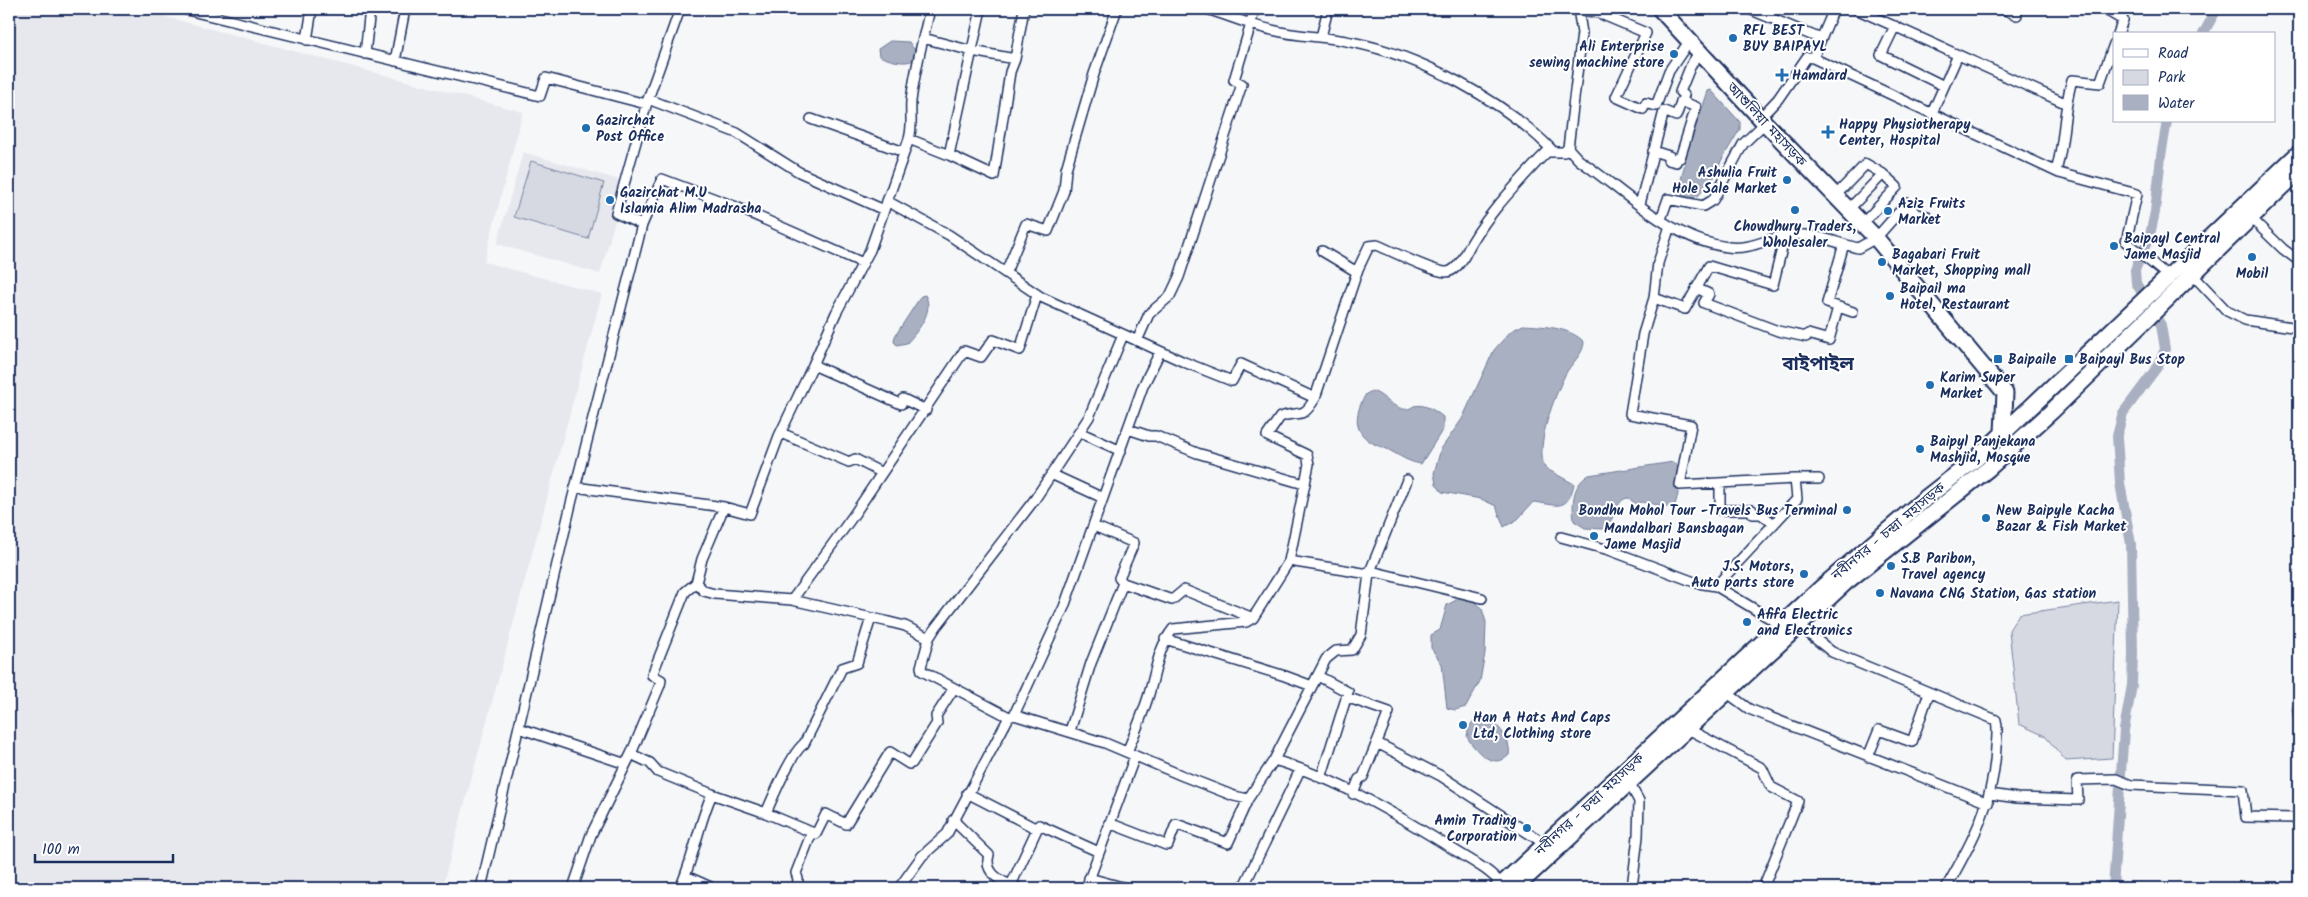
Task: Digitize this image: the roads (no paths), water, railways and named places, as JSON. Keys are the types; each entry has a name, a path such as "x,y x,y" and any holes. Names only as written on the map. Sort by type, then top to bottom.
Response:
{"highway":[{"name":"আশুলিয়া মহাসড়ক","path":"1660,9 1763,121 1876,238 2004,393 2003,432"},
{"name":"নবীনগর - চন্দ্রা মহাসড়ক","path":"1505,887 1629,783 1845,583 1988,469 2116,348 2299,153"},
{"name":"নবীনগর - চন্দ্রা মহাসড়ক","path":"1505,887 1545,844 1781,625 1922,501 1977,458 2168,276 2187,272 2252,216 2299,171"}],"street":[{"path":"183,9 540,96 546,78 647,102 737,133 799,172 920,218 1006,272 1037,295 1160,352 1232,381 1241,364 1315,398"},
{"path":"307,40 312,9"},
{"path":"365,54 370,9"},
{"path":"395,61 405,9"},
{"path":"642,225 616,213 647,102 680,9"},
{"path":"575,486 676,498 750,514 780,433 836,313 863,263 886,206 913,126 910,117 911,102 930,9"},
{"path":"949,155 981,9"},
{"path":"909,139 994,176 1010,72 1015,59 1024,9"},
{"path":"1006,272 1026,224 1048,231 1064,192 1066,169 1094,74 1117,9"},
{"path":"1207,9 1273,31 1321,36 1391,53 1464,86 1509,112 1537,134 1553,151"},
{"path":"1137,341 1149,314 1170,296 1179,277 1242,84 1234,80 1255,9"},
{"path":"1321,36 1328,9"},
{"path":"1086,888 1110,823 1165,639 1173,629 1246,622 1253,618 1289,561 1309,464 1307,454 1267,436 1280,417 1303,414 1309,410 1315,398 1357,272 1370,246 1377,245 1435,269 1446,272 1452,270 1464,258 1474,238 1521,180 1547,152 1564,152 1568,148 1582,33 1578,9 1596,12 1646,33 1616,96 1644,109 1646,103 1656,106 1668,71 1695,46"},
{"path":"1749,9 1821,40"},
{"path":"1813,58 1834,9"},
{"path":"1856,9 2065,103"},
{"path":"2003,9 2017,15"},
{"path":"2104,9 2123,20 2119,32"},
{"path":"1895,26 1881,55 1944,86"},
{"path":"923,38 972,51 1015,59"},
{"path":"1640,204 1664,111 1676,116 1684,95 1680,92 1691,65 1695,46"},
{"path":"2056,171 2060,160 2065,103 2072,80 2100,83 2113,47"},
{"path":"1932,113 1958,54"},
{"path":"1661,219 1668,199 1703,206 1713,200 1743,144 1763,121 1807,57 1813,58 2056,171 2137,194 2126,242 2168,276"},
{"path":"1653,151 1669,156 1668,160 1676,162 1677,157 1680,158 1696,107 1681,101"},
{"path":"811,119 904,152"},
{"path":"1568,148 1579,160 1670,226 1687,236 1730,248 1748,246 1785,236 1821,237 1858,248 1876,238 1907,203 1916,214 1927,216"},
{"path":"1835,196 1866,164 1883,174 1897,187 1862,224"},
{"path":"1848,210 1883,174"},
{"path":"481,888 575,486 642,225 662,179 734,206 863,263"},
{"path":"2252,216 2254,221 2283,249 2299,261"},
{"path":"1670,226 1658,263 1654,298 1644,334 1630,414 1691,424 1680,485 1819,479"},
{"path":"1654,298 1685,309 1709,266 1774,285 1785,236"},
{"path":"1844,244 1826,303 1853,312"},
{"path":"1322,251 1357,272"},
{"path":"2187,272 2227,311 2245,320 2299,328"},
{"path":"1696,288 1709,294 1704,303 1778,331 1806,337 1808,334 1829,340 1838,307"},
{"path":"792,600 926,410 964,351 981,357 993,340 1020,350 1037,295"},
{"path":"1123,335 1089,417 1035,499 929,638 920,667 922,671 1012,716 1070,731 1234,796 1248,799"},
{"path":"899,888 922,856 947,834 967,793 1012,716 1064,607 1143,386 1160,352"},
{"path":"813,365 901,404 903,399 926,410"},
{"path":"1128,429 1149,436 1156,436 1197,453 1304,484"},
{"path":"1079,432 1121,451"},
{"path":"780,433 849,462 855,460 882,473"},
{"path":"1051,474 1103,498"},
{"path":"1716,586 1798,499 1795,479"},
{"path":"1110,823 1167,845 1176,824 1228,843 1248,799 1274,760 1326,659 1341,649 1352,650 1357,643 1366,604 1370,573 1408,480"},
{"path":"1720,484 1720,510 1752,510 1753,514 1762,514 1774,524"},
{"path":"573,888 592,834 631,754 660,684 661,680 652,675 685,592 696,583 702,559 724,507"},
{"path":"1094,526 1134,543 1119,578 1123,583 1172,600 1184,590 1253,618"},
{"path":"1561,537 1609,550 1697,583 1716,586 1781,625"},
{"path":"1289,561 1370,573 1482,598"},
{"path":"696,583 704,591 715,594 792,600 905,626 929,638"},
{"path":"1070,731 1091,663 1123,583"},
{"path":"766,813 783,775 789,768 799,747 804,744 842,668 857,663 870,618"},
{"path":"1798,625 1832,652 1996,720 1995,776 1989,799 1966,853 1946,888"},
{"path":"1165,639 1312,686"},
{"path":"1318,676 1348,692 1320,778"},
{"path":"631,754 650,763 658,772 817,833 826,814 844,823 848,822 890,752 909,764 912,763 937,723 936,716 954,688"},
{"path":"1726,692 1749,709 1868,757 1989,799 2078,800 2077,780 2116,779 2131,785 2177,789 2243,790 2246,818 2299,818"},
{"path":"1868,757 1879,730 1912,742 1929,693"},
{"path":"1346,697 1389,712 1353,794"},
{"path":"519,728 626,764"},
{"path":"1688,729 1762,768 1771,787 1798,801 1763,888"},
{"path":"1377,743 1441,776 1545,844"},
{"path":"1274,760 1320,778 1374,803 1495,876 1505,887"},
{"path":"1243,888 1300,770"},
{"path":"1629,783 1639,801 1638,836 1632,888"},
{"path":"967,793 1037,829"},
{"path":"680,888 690,865 692,849 712,794"},
{"path":"953,820 989,855 987,862 991,871 999,880 1014,887 1039,825 1099,852"},
{"path":"797,888 798,879 796,873 812,832"},
{"path":"686,876 713,888"},
{"path":"1090,878 1126,888"}],"water":[{"path":"890,41 909,42 916,52 914,60 901,62 879,56 878,49"},
{"path":"1711,90 1740,122 1740,129 1721,161 1716,175 1698,196 1692,198 1683,196 1681,181 1686,155 1708,91"},
{"path":"925,295 928,301 928,308 924,321 907,343 897,345 894,342 895,336 921,296"},
{"path":"1523,325 1564,330 1584,342 1580,355 1565,375 1556,395 1547,421 1542,447 1542,459 1545,468 1574,484 1568,500 1564,503 1554,505 1533,502 1518,519 1504,527 1496,506 1481,499 1442,492 1436,484 1434,473 1441,449 1462,419 1494,350 1511,331"},
{"path":"1372,391 1398,408 1409,409 1418,405 1433,410 1443,417 1443,429 1421,464 1375,445 1360,432 1357,420 1358,413 1366,394"},
{"path":"1673,462 1678,466 1678,494 1675,505 1671,507 1641,502 1635,504 1629,498 1624,499 1618,505 1608,525 1603,529 1585,528 1574,521 1574,495 1579,484 1589,475"},
{"path":"1460,598 1476,602 1482,609 1486,622 1485,653 1480,681 1466,707 1455,710 1447,708 1442,664 1431,648 1431,635 1440,630 1447,605"},
{"path":"2299,699 2299,760 2292,709"},
{"path":"1481,717 1492,721 1505,737 1508,743 1509,755 1503,759 1497,761 1485,757 1467,737 1471,725"}],"waterway":[{"path":"2204,32 2217,9"},
{"path":"2113,888 2124,730 2132,685 2133,653 2131,544 2120,483 2117,436 2123,413 2158,366 2165,349 2161,325 2136,283 2135,270 2150,235 2155,212 2167,122"}],"place":[{"name":"RFL BEST BUY BAIPAYL","path":"1733,38"},
{"name":"Ali Enterprise sewing machine store","path":"1674,54"},
{"name":"Hamdard","path":"1782,75"},
{"name":"Gazirchat Post Office","path":"586,128"},
{"name":"Happy Physiotherapy Center, Hospital","path":"1828,132"},
{"name":"Ashulia Fruit Hole Sale Market","path":"1787,180"},
{"name":"Gazirchat M.U Islamia Alim Madrasha","path":"610,200"},
{"name":"Chowdhury Traders, Wholesaler","path":"1795,210"},
{"name":"Aziz Fruits Market","path":"1888,211"},
{"name":"Baipayl Central Jame Masjid","path":"2114,246"},
{"name":"Mobil","path":"2252,257"},
{"name":"Bagabari Fruit Market, Shopping mall","path":"1882,262"},
{"name":"Baipail ma Hotel, Restaurant","path":"1890,296"},
{"name":"Baipaile","path":"1998,359"},
{"name":"Baipayl Bus Stop","path":"2069,359"},
{"name":"Karim Super Market","path":"1930,385"},
{"name":"Baipyl Panjekana Mashjid, Mosque","path":"1920,449"},
{"name":"Bondhu Mohol Tour -Travels Bus Terminal","path":"1847,510"},
{"name":"New Baipyle Kacha Bazar & Fish Market","path":"1986,518"},
{"name":"Mandalbari Bansbagan Jame Masjid","path":"1594,536"},
{"name":"S.B Paribon, Travel agency","path":"1891,566"},
{"name":"J.S. Motors, Auto parts store","path":"1804,574"},
{"name":"Navana CNG Station, Gas station","path":"1880,593"},
{"name":"Afifa Electric and Electronics","path":"1747,622"},
{"name":"Han A Hats And Caps Ltd, Clothing store","path":"1463,725"},
{"name":"Amin Trading Corporation","path":"1527,828"}],"district":[{"name":"বাইপাইল","path":"1818,363"}]}
